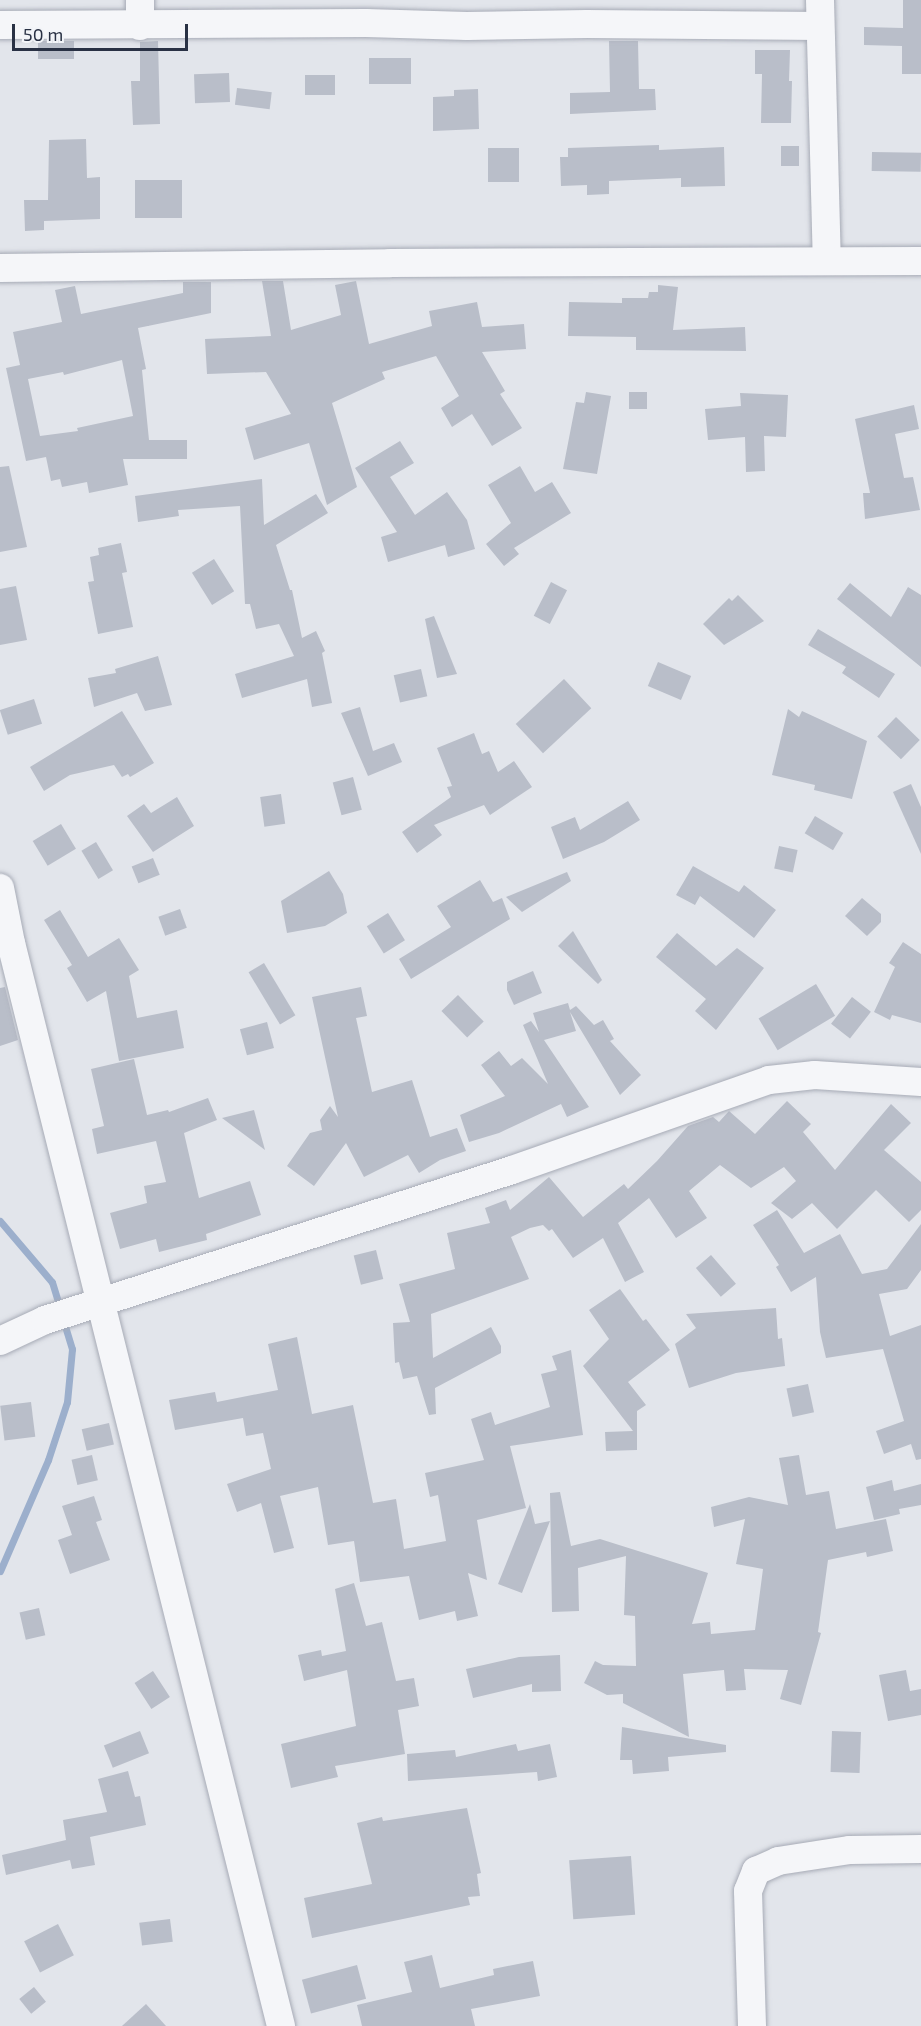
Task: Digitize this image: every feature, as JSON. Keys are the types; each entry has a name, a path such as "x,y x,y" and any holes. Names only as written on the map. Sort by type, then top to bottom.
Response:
{"street":[{"path":"0,25 140,13 366,11 467,26 588,12 820,13 827,261"},
{"path":"0,268 390,262 921,261"},
{"path":"0,888 92,1305 281,2026"},
{"path":"0,1341 45,1320 512,1170 769,1080 815,1075 921,1082"},
{"path":"752,2026 748,1891 756,1871 778,1861 850,1850 921,1849"}],"building":[{"path":"903,0 921,0 921,74 902,74 902,46 864,45 864,27 903,28"},
{"path":"38,41 74,41 74,59 38,59"},
{"path":"158,41 160,124 133,125 131,81 140,81 140,42"},
{"path":"609,41 638,41 639,89 655,89 656,110 570,114 570,93 610,92"},
{"path":"755,50 790,50 791,123 761,123 762,74 755,74"},
{"path":"369,58 411,58 411,84 369,84"},
{"path":"229,73 230,102 195,103 194,74"},
{"path":"305,75 335,75 335,95 305,95"},
{"path":"237,88 272,92 270,109 235,105"},
{"path":"478,89 479,129 433,131 433,97 454,96 454,90"},
{"path":"86,139 87,178 100,177 100,219 44,221 44,230 25,231 24,200 48,200 49,140"},
{"path":"659,145 659,150 724,147 725,186 681,187 681,178 609,181 609,194 587,195 587,185 561,186 560,157 568,157 568,148"},
{"path":"781,146 799,146 799,166 781,166"},
{"path":"488,148 519,148 519,182 488,182"},
{"path":"872,152 921,153 921,172 872,171"},
{"path":"135,180 182,180 182,218 135,218"},
{"path":"262,281 283,281 291,330 341,315 335,285 356,281 369,344 432,326 429,311 477,302 482,327 524,324 526,349 482,352 505,391 500,394 522,428 492,446 472,414 452,427 441,408 459,396 436,356 382,372 385,379 332,403 357,487 327,505 309,443 254,460 245,428 291,414 266,372 207,374 205,339 271,336"},
{"path":"183,282 211,282 211,313 138,328 146,369 142,370 149,440 187,440 187,459 123,459 128,485 89,493 87,482 62,487 60,479 51,481 46,457 26,461 6,368 20,365 13,332 62,322 55,290 75,286 81,314 183,293","holes":["122,360 133,416 77,428 78,431 40,436 28,379 63,372 64,375"]},
{"path":"658,285 678,287 673,330 745,327 746,351 636,350 636,337 568,336 569,302 622,303 622,298 648,298 649,292 658,292"},
{"path":"586,392 611,396 597,474 563,469 576,402 584,403"},
{"path":"629,392 647,392 647,409 629,409"},
{"path":"740,393 788,395 786,437 764,436 765,471 746,472 745,437 708,440 705,409 741,406"},
{"path":"914,405 919,429 895,434 904,478 913,477 920,510 865,519 863,493 870,493 855,419"},
{"path":"400,441 414,463 390,477 415,515 447,492 467,520 475,549 448,557 445,545 388,562 381,537 397,532 355,468"},
{"path":"9,466 27,547 0,552 0,467"},
{"path":"520,466 535,492 552,482 571,513 514,548 519,554 504,566 486,544 511,523 488,485"},
{"path":"262,479 264,525 316,494 328,513 276,545 290,590 292,590 302,638 316,631 325,651 322,653 332,703 312,707 307,679 242,698 235,674 294,656 279,624 256,629 250,604 245,604 240,506 178,510 179,516 138,522 135,496"},
{"path":"121,543 127,572 122,573 133,627 98,634 88,582 94,581 90,557 99,555 98,548"},
{"path":"214,559 234,591 212,605 192,573"},
{"path":"551,582 567,590 550,624 534,616"},
{"path":"850,583 891,617 908,587 921,595 921,667 837,599"},
{"path":"16,586 27,640 0,645 0,589"},
{"path":"738,595 764,621 724,645 703,624 729,598 732,601"},
{"path":"434,616 457,674 437,678 425,619"},
{"path":"818,629 895,674 879,698 842,673 846,667 808,645"},
{"path":"158,656 172,705 145,711 137,693 94,707 88,678 116,673 115,669"},
{"path":"658,662 691,676 681,700 648,686"},
{"path":"421,669 427,696 400,703 394,675"},
{"path":"564,679 591,708 543,753 516,724"},
{"path":"34,699 42,724 8,735 0,710"},
{"path":"360,707 373,751 394,743 402,762 368,776 341,713"},
{"path":"788,709 799,717 802,711 867,741 852,799 814,790 815,785 772,775"},
{"path":"122,711 154,763 130,777 128,774 122,777 114,765 70,775 44,791 30,767"},
{"path":"896,717 920,740 901,759 877,736"},
{"path":"474,733 482,754 489,751 498,772 514,761 532,787 490,815 484,805 434,825 442,835 417,853 402,832 451,797 447,787 452,786 437,748"},
{"path":"353,777 362,810 342,815 333,782"},
{"path":"911,784 921,807 921,854 893,792"},
{"path":"281,794 285,824 264,827 260,797"},
{"path":"177,797 194,826 153,852 127,816 144,804 151,813"},
{"path":"628,801 640,820 604,842 563,859 551,827 575,817 580,830"},
{"path":"815,816 843,833 833,850 805,833"},
{"path":"61,824 76,849 48,866 33,841"},
{"path":"96,842 113,870 98,879 81,851"},
{"path":"779,846 798,850 793,872 774,868"},
{"path":"153,858 160,875 138,883 132,867"},
{"path":"693,866 739,892 744,885 776,910 754,938 700,896 695,905 676,895"},
{"path":"329,871 343,894 347,913 325,926 287,933 281,901"},
{"path":"567,872 571,881 522,912 506,897"},
{"path":"480,880 493,902 502,898 510,919 411,979 399,959 451,927 437,906"},
{"path":"862,898 881,914 881,922 867,936 845,916"},
{"path":"180,909 187,928 165,936 158,917"},
{"path":"60,910 88,957 119,938 139,970 129,976 137,1018 177,1010 184,1048 119,1061 106,991 87,1002 67,968 72,965 44,920"},
{"path":"388,913 405,940 384,953 367,926"},
{"path":"573,931 602,980 598,984 558,946"},
{"path":"677,933 716,966 737,948 764,968 716,1030 695,1011 706,999 656,957"},
{"path":"903,942 921,954 921,1023 892,1015 890,1020 874,1012 895,967 889,963"},
{"path":"264,963 295,1015 280,1025 249,972"},
{"path":"533,971 542,993 514,1005 507,990 507,982"},
{"path":"816,984 835,1016 778,1050 759,1019"},
{"path":"5,987 18,1040 0,1046 0,988"},
{"path":"361,987 367,1016 356,1018 372,1092 412,1080 430,1137 457,1128 466,1151 440,1160 419,1173 408,1155 364,1177 346,1143 314,1186 287,1166 310,1133 322,1130 320,1120 330,1106 338,1117 312,997"},
{"path":"458,995 484,1022 467,1038 441,1011"},
{"path":"852,997 871,1012 850,1039 831,1024"},
{"path":"568,1003 570,1010 576,1006 594,1025 603,1020 614,1039 610,1041 641,1075 620,1095 570,1012 576,1031 544,1040 589,1107 567,1117 561,1104 499,1133 469,1142 460,1115 505,1096 481,1065 499,1051 511,1066 522,1058 548,1084 523,1025 531,1021 539,1032 533,1013"},
{"path":"267,1022 274,1048 247,1055 240,1029"},
{"path":"134,1059 147,1115 168,1110 169,1112 208,1098 217,1120 184,1133 199,1198 250,1181 261,1215 206,1234 207,1240 159,1252 156,1239 120,1249 110,1213 147,1203 144,1186 166,1182 156,1141 97,1154 92,1129 104,1126 91,1069"},
{"path":"787,1101 811,1124 803,1132 835,1170 891,1104 911,1123 884,1150 921,1182 921,1210 909,1222 876,1190 837,1229 812,1203 792,1219 771,1203 796,1181 784,1167 751,1188 720,1165 689,1191 707,1218 676,1238 649,1198 618,1223 644,1272 625,1282 603,1238 573,1258 552,1229 549,1231 543,1225 530,1228 511,1237 529,1279 431,1314 433,1358 491,1327 501,1346 501,1353 435,1388 436,1414 429,1415 417,1376 403,1379 399,1362 395,1363 393,1323 410,1322 399,1284 455,1269 447,1233 490,1223 485,1208 506,1200 510,1210 549,1177 583,1217 624,1184 628,1189 688,1126 713,1117 719,1122 729,1111 755,1134"},
{"path":"254,1110 265,1150 222,1118"},
{"path":"777,1210 804,1253 840,1234 862,1274 887,1269 921,1224 921,1270 907,1289 879,1294 890,1336 921,1325 921,1459 916,1460 911,1444 884,1454 876,1431 904,1421 883,1349 826,1358 820,1332 816,1277 791,1292 776,1267 779,1265 753,1225"},
{"path":"376,1250 383,1279 361,1285 354,1256"},
{"path":"711,1255 736,1284 721,1297 696,1268"},
{"path":"620,1289 643,1321 646,1319 670,1350 628,1382 646,1405 637,1411 637,1450 606,1451 605,1432 633,1431 583,1366 609,1339 589,1310"},
{"path":"776,1308 778,1339 782,1338 785,1366 736,1373 689,1388 675,1344 696,1328 686,1314"},
{"path":"297,1337 312,1414 353,1405 373,1503 396,1499 404,1549 446,1541 438,1495 430,1497 425,1473 484,1460 471,1419 491,1412 495,1425 550,1407 541,1374 557,1370 552,1356 571,1350 583,1435 510,1446 526,1508 477,1520 487,1580 468,1573 478,1616 457,1621 455,1611 419,1620 409,1576 360,1582 354,1541 328,1545 318,1487 280,1496 294,1548 274,1553 261,1503 237,1512 227,1484 271,1469 263,1433 246,1436 243,1418 175,1430 169,1400 215,1392 217,1402 278,1390 268,1344"},
{"path":"808,1384 814,1412 793,1417 786,1389"},
{"path":"31,1402 35,1437 4,1441 0,1406"},
{"path":"109,1423 114,1444 87,1451 82,1429"},
{"path":"92,1455 98,1480 77,1485 72,1460"},
{"path":"799,1455 806,1495 829,1491 836,1529 886,1519 893,1551 867,1557 866,1552 828,1560 818,1632 821,1633 801,1705 780,1699 788,1670 744,1669 746,1690 726,1691 724,1670 683,1674 689,1737 623,1703 623,1694 607,1695 584,1683 595,1661 603,1665 636,1666 635,1616 624,1615 626,1556 578,1568 579,1611 552,1612 550,1493 560,1492 571,1546 600,1539 708,1573 692,1624 710,1622 711,1634 755,1630 763,1569 736,1564 745,1519 714,1527 711,1507 749,1497 788,1505 779,1458"},
{"path":"892,1480 894,1491 921,1484 921,1505 899,1509 900,1514 874,1520 866,1487"},
{"path":"94,1496 102,1520 96,1522 110,1560 70,1574 58,1540 72,1535 62,1506"},
{"path":"530,1504 535,1524 550,1521 522,1593 498,1584"},
{"path":"354,1583 366,1626 382,1622 396,1681 414,1678 419,1706 398,1710 405,1754 335,1766 338,1777 291,1788 281,1744 356,1726 347,1670 304,1681 298,1655 321,1650 322,1656 346,1651 335,1589"},
{"path":"39,1608 45,1635 26,1640 20,1612"},
{"path":"560,1655 561,1691 532,1692 532,1684 473,1698 466,1669 519,1657"},
{"path":"906,1670 910,1691 921,1689 921,1715 888,1721 879,1675"},
{"path":"153,1671 170,1697 151,1709 135,1683"},
{"path":"622,1727 726,1745 726,1752 668,1757 669,1771 633,1774 632,1760 620,1760"},
{"path":"140,1731 149,1753 113,1768 104,1746"},
{"path":"832,1731 861,1732 860,1773 831,1772"},
{"path":"516,1744 518,1751 550,1744 557,1777 538,1781 537,1772 408,1781 407,1754 455,1750 456,1757"},
{"path":"128,1771 135,1797 140,1796 146,1825 90,1837 95,1865 72,1869 70,1860 6,1875 2,1855 66,1840 63,1820 107,1812 98,1779"},
{"path":"467,1808 481,1873 477,1874 480,1896 468,1897 470,1905 312,1938 304,1898 372,1884 357,1823 382,1817 383,1821"},
{"path":"631,1856 635,1915 573,1919 569,1860"},
{"path":"170,1919 173,1942 142,1946 139,1923"},
{"path":"58,1924 74,1955 40,1972 24,1941"},
{"path":"432,1955 440,1988 494,1975 493,1969 533,1961 540,1996 471,2009 475,2026 362,2026 357,2005 412,1992 404,1962"},
{"path":"357,1965 366,1999 311,2014 302,1980"},
{"path":"34,1987 46,2002 31,2014 19,1999"},
{"path":"146,2004 166,2026 122,2026"}],"waterway":[{"path":"0,1221 52,1282 60,1309"},
{"path":"0,1571 48,1460 67,1402 72,1349 63,1320"}]}
